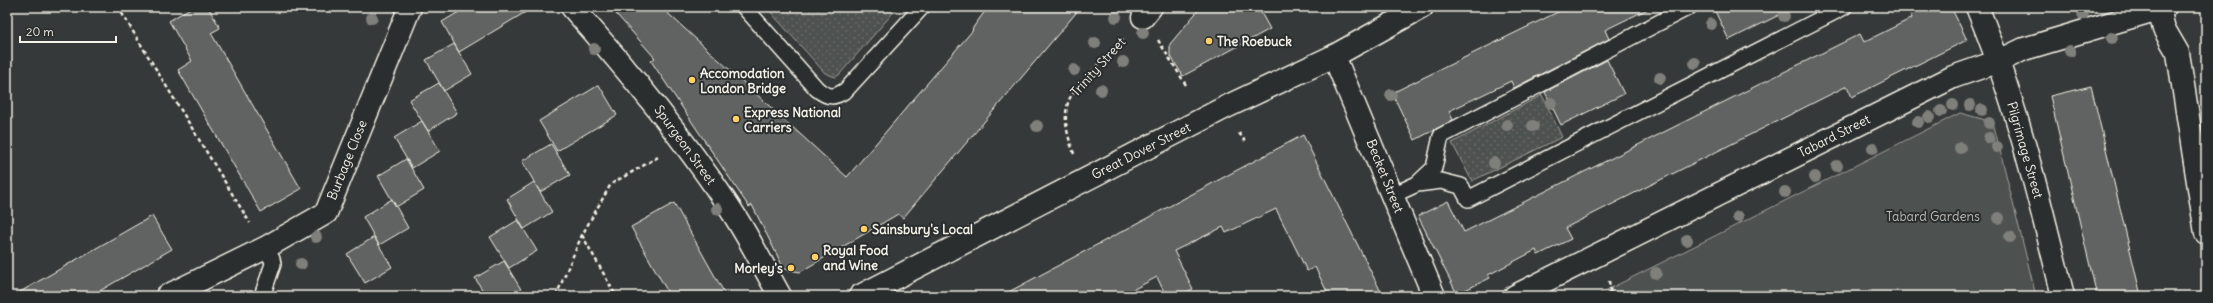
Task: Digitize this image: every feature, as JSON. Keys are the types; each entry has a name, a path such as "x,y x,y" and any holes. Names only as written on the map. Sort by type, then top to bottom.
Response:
{"street":[{"name":"Burbage Close","path":"167,296 265,248 326,213 410,7"},
{"name":"Spurgeon Street","path":"572,7 627,69 686,146 726,203 780,296"},
{"name":"Great Dover Street","path":"860,296 1226,107 1334,56 1422,7"},
{"name":"Pilgrimage Street","path":"1977,7 1999,61 2032,172 2063,296"},
{"name":"Tabard Street","path":"1515,296 1953,77 1999,61 2024,49 2162,8"},
{"path":"2162,8 2164,29 2178,53 2206,233"},
{"name":"Becket Street","path":"1334,56 1434,296"}],"lane":[{"path":"744,7 817,89 831,97 839,95 846,90 922,7"},
{"path":"1393,195 1416,184 1434,168 1441,136 1689,7"},
{"path":"1416,184 1441,181 1461,186 1468,199 1844,7"},
{"path":"262,296 273,264 265,248"}],"path":[{"path":"118,7 265,248"},
{"path":"1147,12 1186,85"},
{"name":"Trinity Street","path":"1083,181 1068,136 1066,118 1069,99 1147,12"},
{"path":"1239,133 1245,141"},
{"path":"556,296 582,235 610,184 666,152"},
{"path":"582,235 616,296"},
{"path":"1609,282 1611,296"}],"green space":[{"path":"766,7 898,7 839,75 835,77 825,73"},
{"path":"1542,95 1562,137 1472,181 1452,143"},
{"name":"Tabard Gardens","path":"1960,113 1993,122 2036,296 1595,296"}],"building":[{"path":"192,7 208,7 220,28 211,33 301,189 261,212 178,70 192,61 169,21"},
{"path":"467,7 534,7 459,52 442,22"},
{"path":"610,7 661,7 847,177 973,30 972,29 988,7 1081,7 903,218 898,214 800,272 784,269 752,205 749,207 651,61 655,58"},
{"name":"The Roebuck","path":"1201,7 1258,7 1270,29 1183,76 1170,55 1170,44"},
{"path":"1568,7 1652,7 1605,30 1609,39 1514,88 1511,81 1449,111 1453,120 1415,140 1392,93"},
{"path":"1713,7 1795,7 1729,40"},
{"path":"1907,7 1951,7 1967,40 1852,97 1847,86 1565,228 1571,239 1538,255 1536,250 1488,275 1490,278 1457,294 1418,216 1448,201 1464,232 1860,34 1864,42 1912,18"},
{"path":"454,44 472,74 444,91 426,60"},
{"path":"1607,60 1624,94 1561,125 1545,92"},
{"path":"439,83 457,113 428,131 409,100"},
{"path":"599,85 617,115 557,151 539,121"},
{"path":"2091,86 2141,296 2097,296 2050,96"},
{"path":"422,121 440,151 412,168 394,138"},
{"path":"1303,135 1383,296 1329,296 1315,267 1307,271 1276,209 1226,233 1223,227 1174,251 1193,289 1179,296 1166,296 1157,277 1121,296 1001,296"},
{"path":"551,144 570,175 540,192 522,161"},
{"path":"406,159 424,190 396,207 378,176"},
{"path":"534,182 552,212 524,229 507,199"},
{"path":"392,199 408,228 379,245 363,217"},
{"path":"674,203 726,296 670,296 631,227"},
{"path":"152,216 172,249 91,296 13,296"},
{"path":"518,220 537,251 509,268 490,237"},
{"path":"374,237 392,267 365,283 347,254"},
{"path":"504,261 525,296 486,296 475,278"}],"place":[{"name":"The Roebuck","path":"1209,41"},
{"name":"Accomodation London Bridge","path":"692,80"},
{"name":"Express National Carriers","path":"736,119"},
{"name":"Sainsbury's Local","path":"864,229"},
{"name":"Royal Food and Wine","path":"815,257"},
{"name":"Morley's","path":"791,268"}]}
